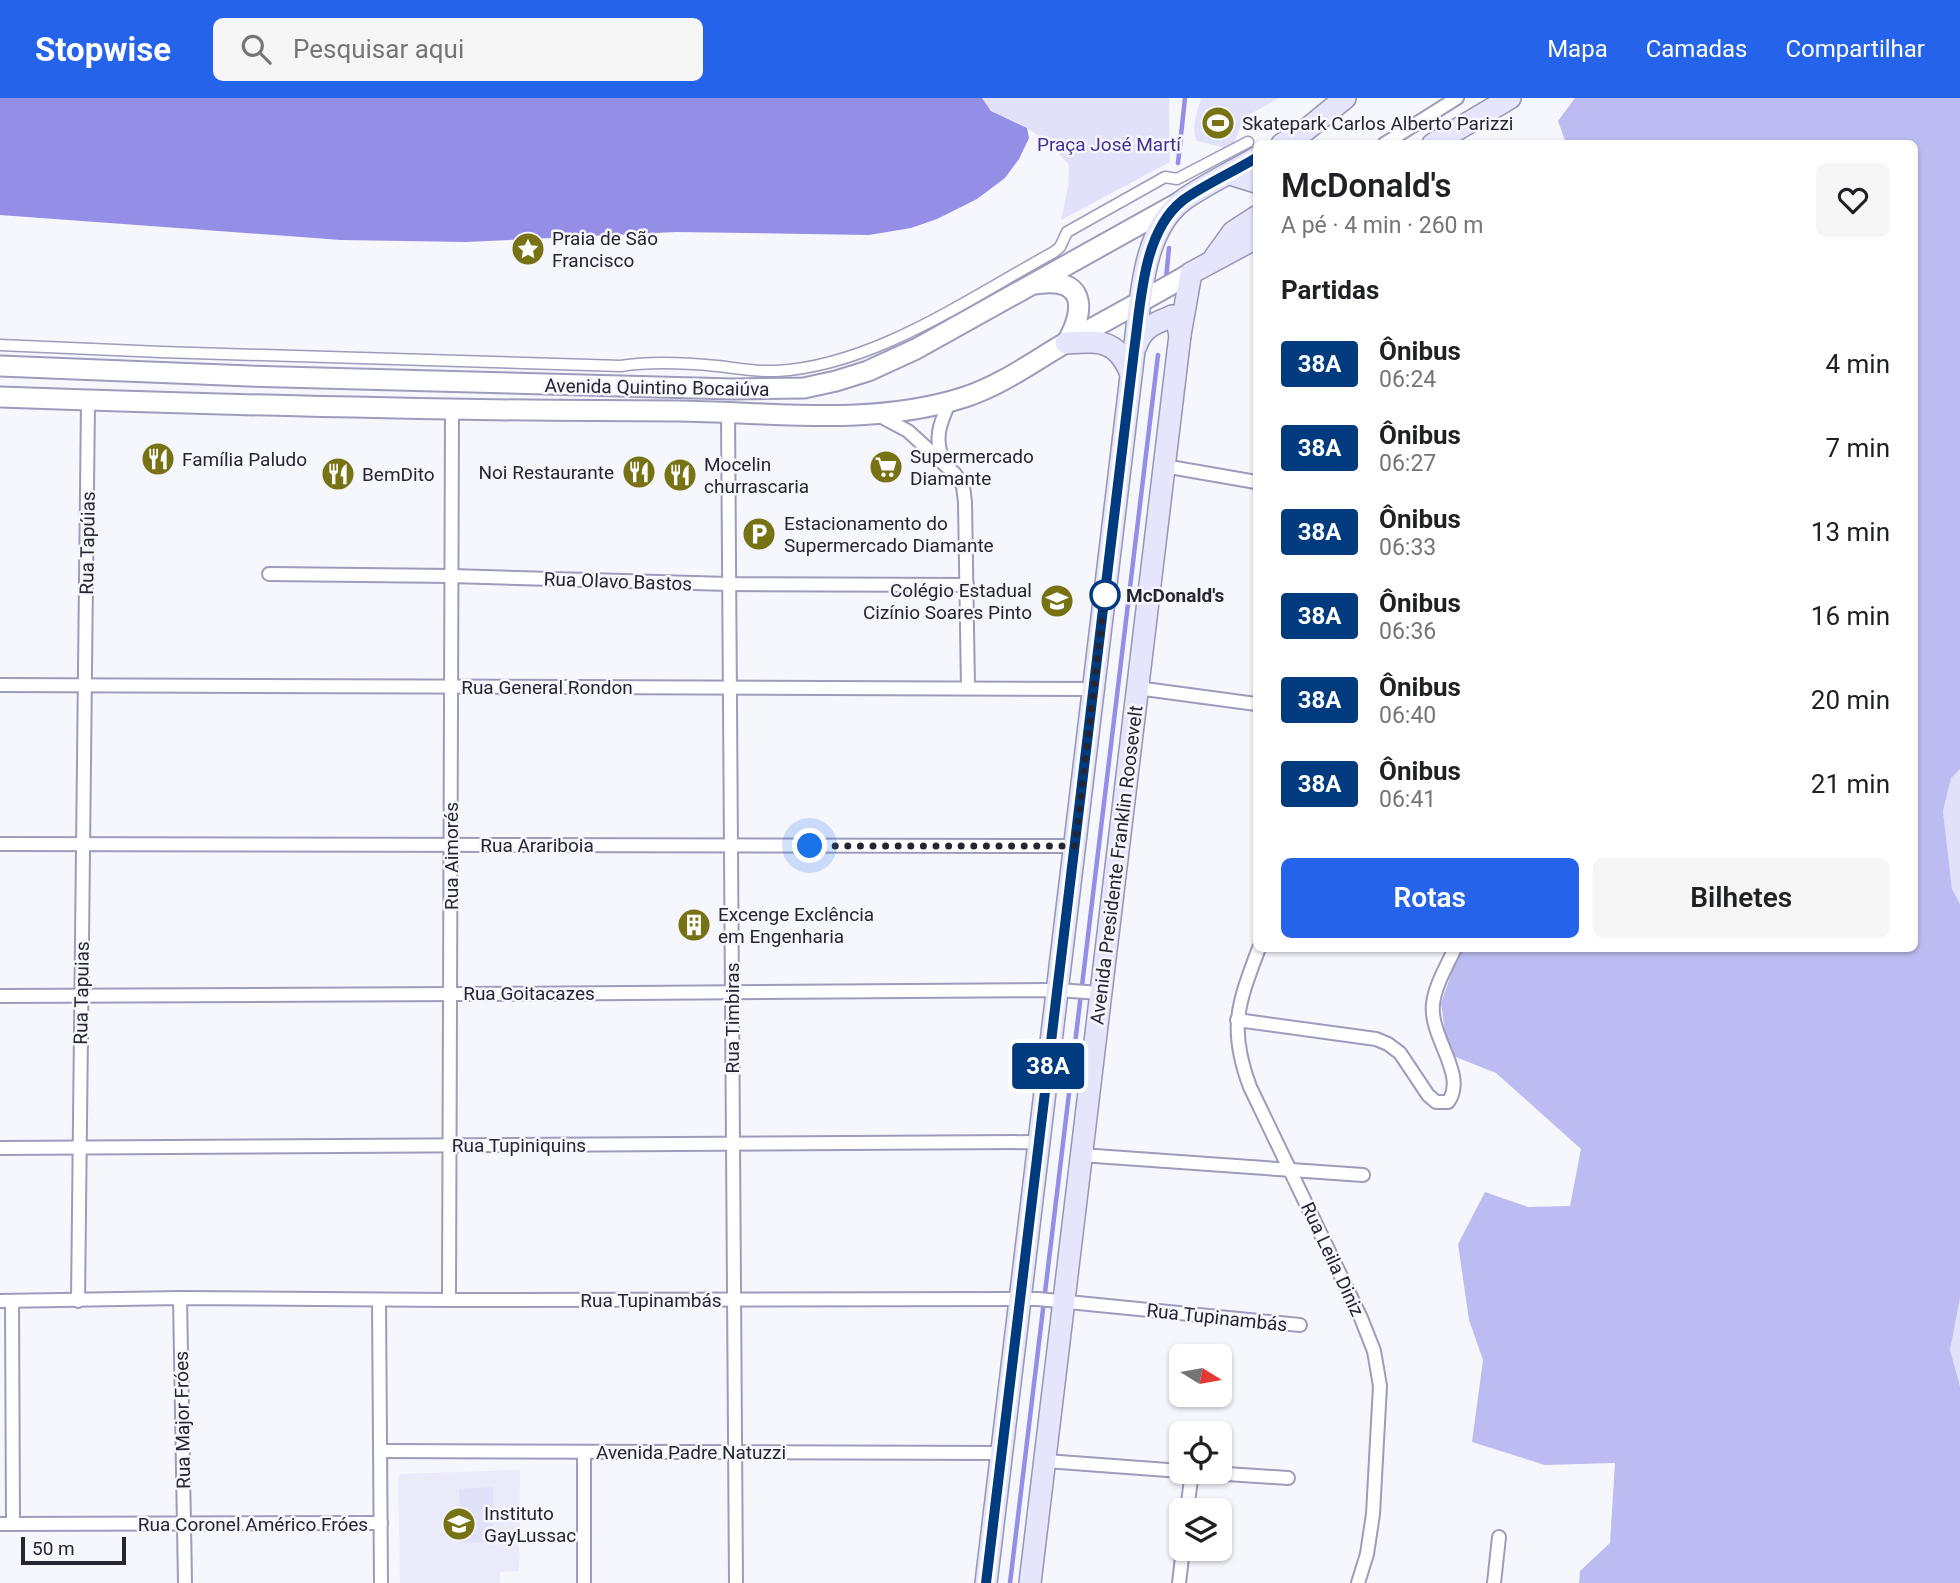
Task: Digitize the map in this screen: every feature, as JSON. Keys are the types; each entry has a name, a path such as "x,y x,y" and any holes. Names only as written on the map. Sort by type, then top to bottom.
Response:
{"main road":[{"path":"1299,137 1345,98"},
{"path":"1440,140 1510,98"},
{"name":"Avenida Quintino Bocaiúva","path":"0,366 249,376 733,389 804,388 847,378 900,357 1230,174 1252,150"},
{"path":"1230,174 1253,181"},
{"path":"986,1583 1001,1453 1029,1300 1039,1142 1065,991 1075,846 1134,351 1154,237 1160,225 1181,201"},
{"path":"1214,259 1233,232 1253,219"},
{"name":"Avenida Quintino Bocaiúva","path":"0,397 452,411 877,414 950,401 976,393 1141,303 1214,259 1253,240"},
{"name":"Avenida Presidente Franklin Roosevelt","path":"1030,1583 1046,1461 1059,1300 1081,1155 1094,993 1137,688 1180,335 1191,273"},
{"path":"1030,285 1054,281 1068,287 1076,295 1080,308 1077,325 1066,343"},
{"path":"1134,351 1140,334 1145,329 1172,316 1179,323 1180,335"},
{"path":"1066,343 1086,342 1113,347 1124,357 1132,374"}],"street":[{"path":"1390,140 1457,98"},
{"path":"0,345 621,366 644,363 719,366 740,371 801,369 857,354 911,330 1054,252 1060,247 1067,232 1165,177 1177,179 1252,150"},
{"name":"Rua Tapúias","path":"85,685 88,401"},
{"path":"945,466 938,449 937,435 950,401"},
{"name":"Rua Aimorés","path":"449,1300 452,411"},
{"name":"Rua Timbiras","path":"728,412 736,1583"},
{"path":"877,414 908,431 955,474 963,486 968,688"},
{"path":"1164,466 1253,481"},
{"name":"Rua Olavo Bastos","path":"269,574 729,584 967,585"},
{"name":"Rua General Rondon","path":"0,685 1094,689"},
{"name":"Rua Tapuias","path":"78,1301 85,685"},
{"path":"1137,688 1253,704"},
{"name":"Rua Arariboia","path":"0,844 1075,846"},
{"name":"Rua Leila Diniz","path":"1258,952 1241,997 1237,1020 1241,1063 1361,1318 1374,1352 1380,1386 1373,1514 1367,1554 1358,1583"},
{"path":"1237,1020 1376,1039 1388,1044 1400,1054 1428,1095 1436,1102 1448,1102 1454,1094 1455,1077 1445,1057 1432,1006 1453,952"},
{"name":"Rua Goitacazes","path":"0,996 450,992 1094,993"},
{"name":"Rua Tupiniquins","path":"0,1148 1039,1142"},
{"path":"1081,1155 1363,1175"},
{"name":"Rua Tupinambás","path":"6,1301 180,1298 1059,1300 1300,1325"},
{"name":"Rua Major Fróes","path":"180,1298 186,1583"},
{"path":"379,1300 382,1583"},
{"path":"6,1301 6,1524"},
{"name":"Avenida Padre Natuzzi","path":"380,1451 1001,1453"},
{"path":"584,1452 584,1583"},
{"path":"1046,1461 1169,1470"},
{"path":"1232,1474 1288,1478"},
{"name":"Rua Coronel Américo Fróes","path":"6,1524 381,1523"},
{"path":"1494,1583 1499,1537"},
{"path":"1179,1583 1181,1561"}],"shaded area":[{"path":"0,98 982,98 991,111 1027,128 1029,138 1019,159 1005,178 977,199 937,219 911,228 869,235 676,232 466,242 341,240 0,215"},
{"path":"1575,98 1960,98 1960,769 1951,778 1943,811 1952,889 1960,904 1960,1298 1950,1350 1960,1386 1960,1583 1579,1583 1580,1571 1610,1543 1615,1463 1545,1465 1472,1442 1483,1360 1469,1320 1458,1244 1485,1192 1528,1207 1570,1206 1581,1149 1496,1073 1448,1054 1441,1003 1459,952 1918,952 1918,140 1565,140 1558,121"},
{"name":"Instituto GayLussac","path":"520,1470 519,1571 500,1572 500,1583 400,1583 398,1477 401,1474"}],"green space":[{"name":"Praça José Martí","path":"982,98 1169,98 1170,162 1061,220 1068,187 1069,165 1041,138 990,109"},
{"name":"Skatepark Carlos Alberto Parizzi","path":"1201,98 1279,98 1245,117 1232,147 1226,148 1197,141 1194,125"},
{"path":"1960,769 1960,904 1952,889 1943,811 1951,777"},
{"path":"1960,1298 1960,1386 1950,1350"},
{"path":"493,1487 494,1542 461,1543 459,1489"}],"waterway":[{"path":"1178,163 1185,98"},
{"path":"1166,279 1169,248"},
{"path":"1010,1583 1158,355"}],"bus line":[{"name":"38A","path":"986,1583 1134,351 1150,251 1160,225 1181,201 1253,160"}],"place":[{"name":"Skatepark Carlos Alberto Parizzi","path":"1218,123"},
{"name":"Praia de São Francisco","path":"528,249"},
{"name":"Família Paludo","path":"158,459"},
{"name":"Supermercado Diamante","path":"886,467"},
{"name":"Noi Restaurante","path":"639,472"},
{"name":"BemDito","path":"338,474"},
{"name":"Mocelin churrascaria","path":"680,475"},
{"name":"Estacionamento do Supermercado Diamante","path":"759,534"},
{"name":"McDonald's","path":"1105,595"},
{"name":"Colégio Estadual Cizínio Soares Pinto","path":"1057,601"},
{"name":"Excenge Exclência em Engenharia","path":"694,925"},
{"name":"Instituto GayLussac","path":"459,1524"}],"route":[{"path":"810,846 1075,846 1106,587 1105,595"}]}
